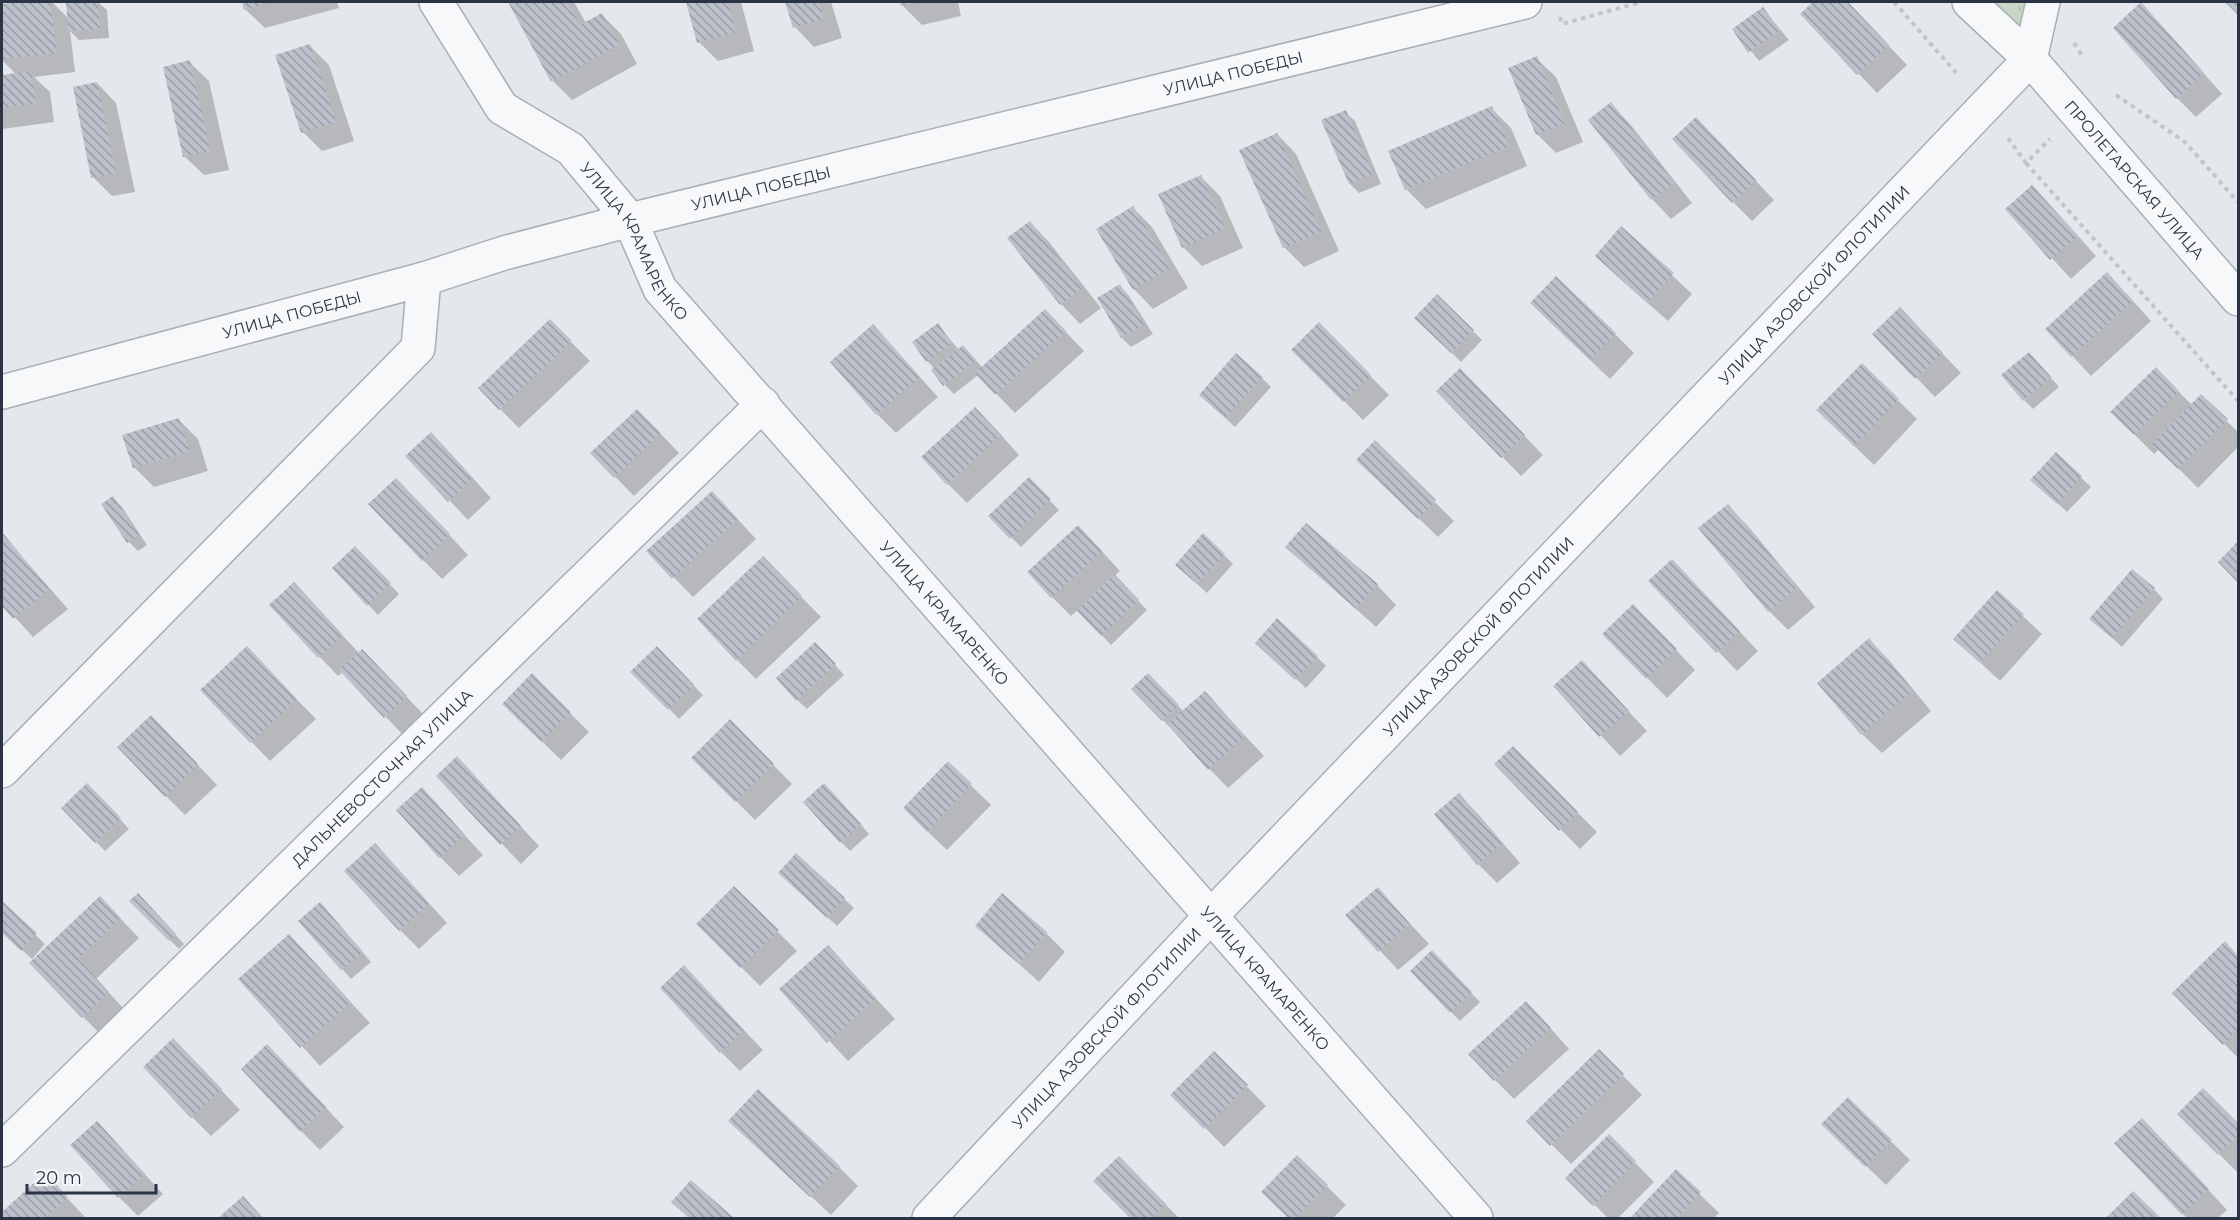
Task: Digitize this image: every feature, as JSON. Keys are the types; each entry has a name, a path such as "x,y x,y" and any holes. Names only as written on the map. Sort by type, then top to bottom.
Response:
{"street":[{"name":"УЛИЦА КРАМАРЕНКО","path":"436,2 502,108 572,149 630,220 660,290 763,404 1476,1218"},
{"name":"УЛИЦА ПОБЕДЫ","path":"2,392 424,279 504,253 630,220 1525,2"},
{"name":"ПРОЛЕТАРСКАЯ УЛИЦА","path":"1969,2 2030,59 2238,299"},
{"path":"2030,59 2043,2"},
{"name":"УЛИЦА АЗОВСКОЙ ФЛОТИЛИИ","path":"929,1218 1210,917 2030,59"},
{"path":"2,771 418,348 424,279"},
{"name":"ДАЛЬНЕВОСТОЧНАЯ УЛИЦА","path":"2,1150 763,404"}],"path":[{"path":"1559,13 1562,24 1641,2"},
{"path":"2111,92 2185,142 2238,202"},
{"path":"2026,163 2238,401"}],"green space":[{"path":"1996,2 2024,2 2020,31"}],"building":[{"path":"50,2 57,53 2,59 2,4"},
{"path":"66,2 98,2 100,29 68,31"},
{"path":"242,2 271,2 244,10"},
{"path":"508,2 567,2 580,25 602,13 619,45 551,82"},
{"path":"686,2 728,2 736,32 697,43"},
{"path":"785,2 819,2 824,19 793,28"},
{"path":"900,2 919,2 901,6"},
{"path":"1813,2 1848,2 1889,45 1857,75 1800,14"},
{"path":"2141,2 2204,73 2176,99 2113,28"},
{"path":"2225,2 2238,2 2238,15"},
{"path":"1763,7 1780,30 1748,53 1732,29"},
{"path":"310,44 336,122 301,133 275,55"},
{"path":"1537,56 1564,123 1536,135 1508,68"},
{"path":"190,60 210,151 183,157 163,67"},
{"path":"31,71 36,103 2,108 2,75"},
{"path":"97,82 116,173 91,178 73,87"},
{"path":"1611,102 1674,183 1651,200 1588,120"},
{"path":"1492,106 1509,146 1405,190 1388,151"},
{"path":"1346,110 1373,174 1349,184 1321,120"},
{"path":"1696,117 1756,180 1732,203 1672,139"},
{"path":"1277,133 1321,232 1283,248 1239,150"},
{"path":"1201,175 1225,228 1182,248 1158,194"},
{"path":"2032,185 2078,236 2050,260 2005,209"},
{"path":"1133,206 1170,268 1133,290 1096,229"},
{"path":"1030,221 1082,288 1060,305 1007,238"},
{"path":"1621,226 1674,273 1647,303 1595,256"},
{"path":"2107,272 2133,301 2071,357 2045,329"},
{"path":"1556,276 1616,333 1590,360 1530,303"},
{"path":"1120,284 1144,325 1121,338 1097,298"},
{"path":"1437,294 1474,330 1451,353 1414,318"},
{"path":"1900,307 1943,353 1915,379 1872,334"},
{"path":"1045,309 1066,331 995,395 975,373"},
{"path":"550,319 572,341 499,410 478,388"},
{"path":"1319,322 1371,375 1343,402 1291,350"},
{"path":"938,323 952,343 926,362 912,342"},
{"path":"873,324 920,377 876,415 830,362"},
{"path":"963,345 976,360 943,386 931,370"},
{"path":"2029,352 2051,377 2023,401 2001,375"},
{"path":"1236,353 1263,377 1225,418 1199,395"},
{"path":"1862,363 1899,399 1854,446 1816,410"},
{"path":"2156,367 2179,391 2134,435 2110,412"},
{"path":"1460,368 1525,435 1501,458 1436,391"},
{"path":"2201,394 2228,419 2178,469 2152,444"},
{"path":"975,407 1001,435 947,485 921,457"},
{"path":"637,409 661,433 614,478 590,453"},
{"path":"179,418 189,451 133,468 122,435"},
{"path":"431,432 473,478 448,502 405,456"},
{"path":"1375,440 1436,500 1418,519 1356,460"},
{"path":"2056,452 2082,476 2057,504 2030,480"},
{"path":"1029,477 1051,499 1010,539 988,516"},
{"path":"396,478 450,534 422,561 368,504"},
{"path":"712,491 738,519 672,579 646,551"},
{"path":"113,496 139,535 127,543 101,504"},
{"path":"1728,504 1797,587 1768,612 1698,528"},
{"path":"1306,523 1378,584 1356,609 1285,547"},
{"path":"1078,525 1102,551 1051,598 1027,572"},
{"path":"2,532 49,589 13,619 2,606"},
{"path":"1203,533 1225,554 1197,584 1175,565"},
{"path":"2238,541 2238,583 2218,562"},
{"path":"355,546 391,583 367,606 332,568"},
{"path":"763,556 802,596 736,661 697,619"},
{"path":"1672,559 1740,631 1716,653 1648,581"},
{"path":"2132,569 2155,588 2112,638 2089,619"},
{"path":"1114,574 1139,600 1101,636 1077,611"},
{"path":"294,582 343,635 318,658 269,605"},
{"path":"1997,590 2024,614 1980,663 1953,639"},
{"path":"1633,604 1677,649 1646,679 1602,634"},
{"path":"1277,618 1318,656 1295,680 1255,643"},
{"path":"1869,638 1913,690 1861,735 1817,683"},
{"path":"815,642 836,664 796,701 776,678"},
{"path":"247,646 297,699 250,743 200,690"},
{"path":"657,646 694,685 668,710 630,672"},
{"path":"362,649 407,696 384,718 339,670"},
{"path":"1582,660 1629,711 1599,737 1553,686"},
{"path":"532,673 571,712 541,742 502,704"},
{"path":"1148,673 1179,705 1162,721 1131,689"},
{"path":"1205,691 1245,736 1208,770 1167,724"},
{"path":"151,715 198,764 165,797 117,747"},
{"path":"730,719 774,764 735,802 691,758"},
{"path":"1513,746 1578,812 1559,831 1494,764"},
{"path":"457,756 521,826 500,845 436,776"},
{"path":"948,761 972,784 927,832 903,808"},
{"path":"87,783 121,818 95,843 61,808"},
{"path":"824,783 861,824 840,843 803,802"},
{"path":"422,787 465,835 439,858 396,810"},
{"path":"1459,793 1502,843 1477,865 1434,814"},
{"path":"375,843 429,903 399,931 344,871"},
{"path":"796,853 845,898 827,918 778,873"},
{"path":"734,886 779,930 740,968 696,924"},
{"path":"1378,887 1410,924 1378,952 1345,915"},
{"path":"138,893 176,934 169,941 129,901"},
{"path":"1002,893 1047,932 1019,964 975,926"},
{"path":"100,896 121,918 78,959 109,992 82,1018 29,963"},
{"path":"2,901 37,933 21,951 2,933"},
{"path":"320,902 363,952 341,970 298,921"},
{"path":"289,934 351,1002 300,1048 238,979"},
{"path":"2225,941 2238,956 2238,1029 2223,1045 2172,993"},
{"path":"828,945 876,998 827,1043 779,989"},
{"path":"1432,950 1472,992 1450,1013 1410,971"},
{"path":"684,965 744,1030 720,1053 660,988"},
{"path":"1526,1001 1551,1028 1494,1081 1468,1054"},
{"path":"173,1038 222,1089 191,1118 143,1067"},
{"path":"267,1044 326,1107 300,1132 241,1069"},
{"path":"1599,1049 1624,1074 1550,1146 1526,1121"},
{"path":"1214,1051 1248,1085 1204,1129 1170,1095"},
{"path":"2203,1088 2238,1123 2238,1135 2218,1155 2177,1114"},
{"path":"758,1089 840,1166 810,1197 728,1121"},
{"path":"1848,1097 1892,1140 1865,1167 1821,1124"},
{"path":"2142,1118 2209,1189 2182,1215 2114,1143"},
{"path":"97,1121 145,1174 118,1198 70,1145"},
{"path":"1609,1134 1636,1161 1593,1206 1565,1178"},
{"path":"1297,1155 1328,1185 1295,1218 1288,1218 1261,1192"},
{"path":"1119,1156 1166,1204 1152,1218 1130,1218 1093,1181"},
{"path":"1676,1169 1701,1192 1677,1218 1630,1218"},
{"path":"45,1173 68,1197 45,1218 2,1218 2,1212"},
{"path":"691,1180 734,1218 689,1218 671,1202"},
{"path":"2133,1191 2161,1218 2107,1217"},
{"path":"243,1196 263,1218 218,1218"}]}
